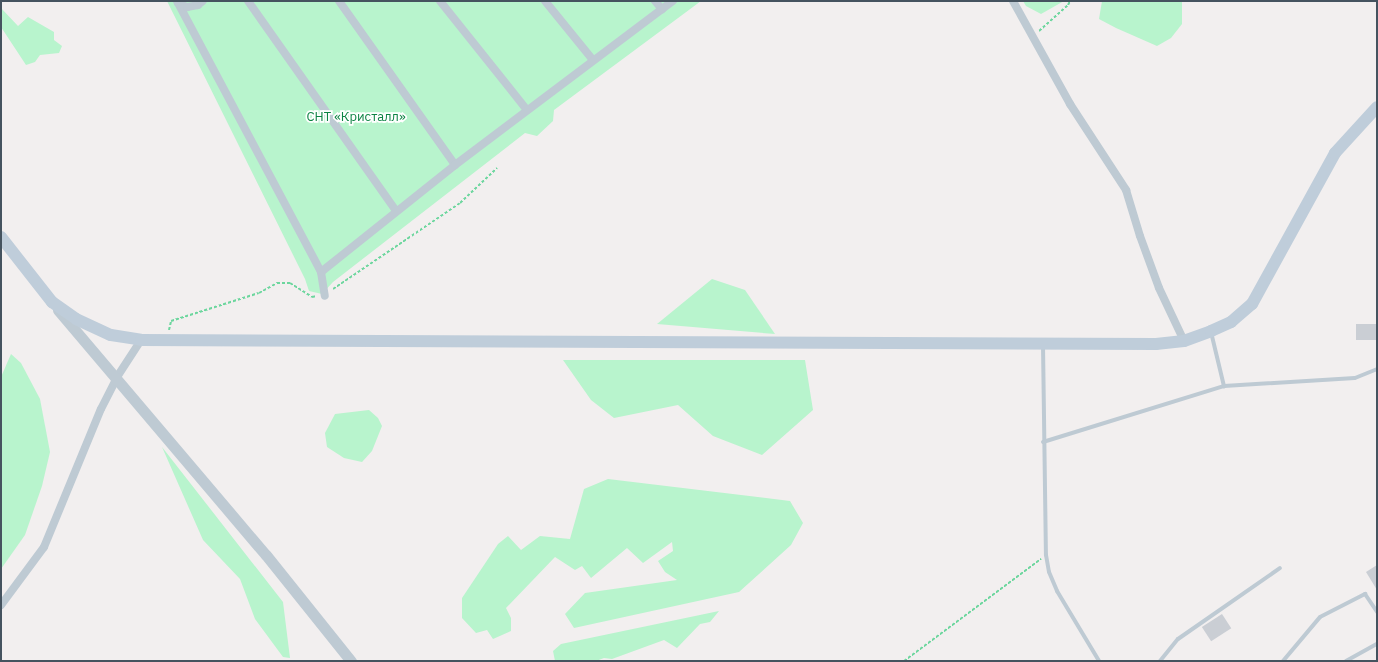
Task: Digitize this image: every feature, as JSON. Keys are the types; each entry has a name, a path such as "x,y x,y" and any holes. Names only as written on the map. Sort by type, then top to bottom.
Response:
{"main road":[{"path":"1,237 52,302 76,320 111,335 141,340 1156,344 1184,341 1211,331 1231,322 1252,304 1335,153 1377,107"}],"street":[{"path":"178,2 187,7 198,5 203,1"},
{"path":"248,1 396,211"},
{"path":"339,1 455,164"},
{"path":"440,1 527,110"},
{"path":"545,1 593,60"},
{"path":"655,1 662,9"},
{"path":"321,272 455,164 673,1"},
{"path":"1012,1 1070,104 1126,190 1140,236 1159,288 1184,341"},
{"path":"178,2 321,272 324,296"},
{"path":"52,302 266,555 351,661"},
{"path":"1,605 44,547 101,409 117,377 141,340"}],"lane":[{"path":"1211,331 1224,386"},
{"path":"1043,344 1043,442 1046,555 1049,572 1057,591 1099,661"},
{"path":"1043,442 1224,386 1355,378 1377,369"},
{"path":"1160,661 1178,639 1280,568"},
{"path":"1283,661 1320,617 1365,594 1377,612"},
{"path":"1346,661 1377,644"}],"path":[{"path":"1033,36 1068,5 1070,1"},
{"path":"904,661 1046,555"}],"green space":[{"name":"СНТ «Кристалл»","path":"167,1 701,1 554,110 553,121 537,136 525,133 333,282 322,294 309,291 305,279"},
{"path":"1023,1 1064,1 1041,14 1026,6"},
{"path":"1102,1 1182,1 1182,24 1171,38 1157,46 1099,19"},
{"path":"1,8 18,26 28,17 54,32 54,40 62,46 59,53 40,55 35,62 26,65 1,27"},
{"path":"712,279 745,290 775,334 657,324"},
{"path":"11,354 21,363 40,399 50,452 42,486 25,535 1,569 1,377"},
{"path":"563,360 805,360 813,410 762,455 713,436 678,405 614,418 591,400"},
{"path":"369,410 378,418 382,426 372,451 362,462 344,458 327,447 325,433 335,414"},
{"path":"162,447 283,602 290,658 283,657 255,619 240,579 203,540"},
{"path":"608,479 790,501 803,523 791,545 739,592 574,628 565,614 585,593 677,580 665,572 658,561 673,551 672,542 643,563 627,548 591,578 582,566 575,570 555,557 506,608 511,618 511,631 493,639 487,630 476,633 462,618 462,598 498,544 508,536 521,550 540,536 570,539 584,489"},
{"path":"719,611 710,622 700,624 677,648 664,640 612,659 604,658 596,661 555,661 553,651 561,644"}],"building":[{"path":"1356,324 1377,324 1377,340 1356,340"},
{"path":"1377,565 1377,590 1366,572"},
{"path":"1222,614 1231,628 1211,641 1202,627"}]}
